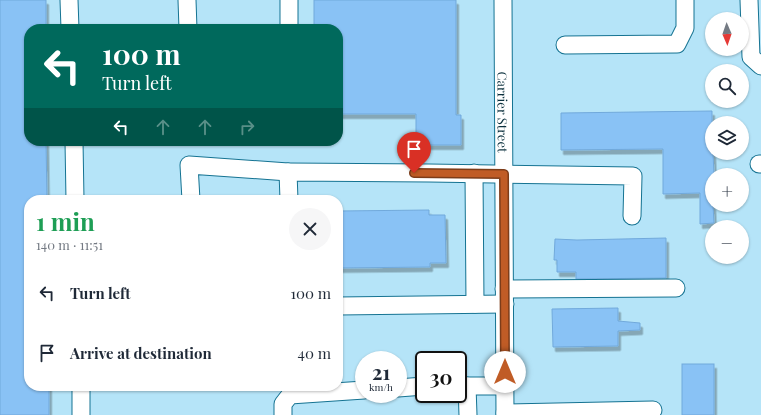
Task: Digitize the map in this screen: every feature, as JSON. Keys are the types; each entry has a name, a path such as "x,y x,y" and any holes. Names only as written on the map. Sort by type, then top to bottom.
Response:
{"street":[{"path":"69,0 70,24"},
{"path":"187,0 188,24"},
{"path":"289,0 289,24"},
{"name":"Carrier Street","path":"503,0 505,414"},
{"path":"566,45 677,44 685,28 685,0"},
{"path":"753,6 751,58 761,66"},
{"path":"74,146 76,195"},
{"path":"191,195 189,165 288,172 633,176 632,216"},
{"path":"288,172 289,195"},
{"path":"474,174 475,304"},
{"path":"343,306 475,304 504,297 676,288"},
{"path":"467,386 505,386"},
{"path":"81,391 81,415"},
{"path":"283,415 283,404 290,395 355,391"},
{"path":"466,403 468,415"},
{"path":"505,414 653,410"}],"building":[{"path":"0,0 46,0 46,24 24,24 24,146 46,146 47,195 24,195 24,391 49,391 49,415 0,415"},
{"path":"314,0 456,0 456,115 461,115 461,145 416,145 416,114 343,114 343,24 314,24"},
{"path":"712,111 712,116 705,116 705,160 713,160 714,168 705,168 705,212 713,212 714,220 705,220 705,224 700,224 700,193 663,194 663,149 561,150 561,113"},
{"path":"429,210 429,215 445,215 446,263 430,263 430,267 343,268 343,211"},
{"path":"666,238 666,278 576,279 576,272 557,272 557,260 554,260 555,239"},
{"path":"618,308 618,321 640,323 640,330 618,331 618,346 553,347 552,309"},
{"path":"682,364 714,364 714,415 682,415"}],"route":[{"path":"414,173 504,174 505,372"}]}
